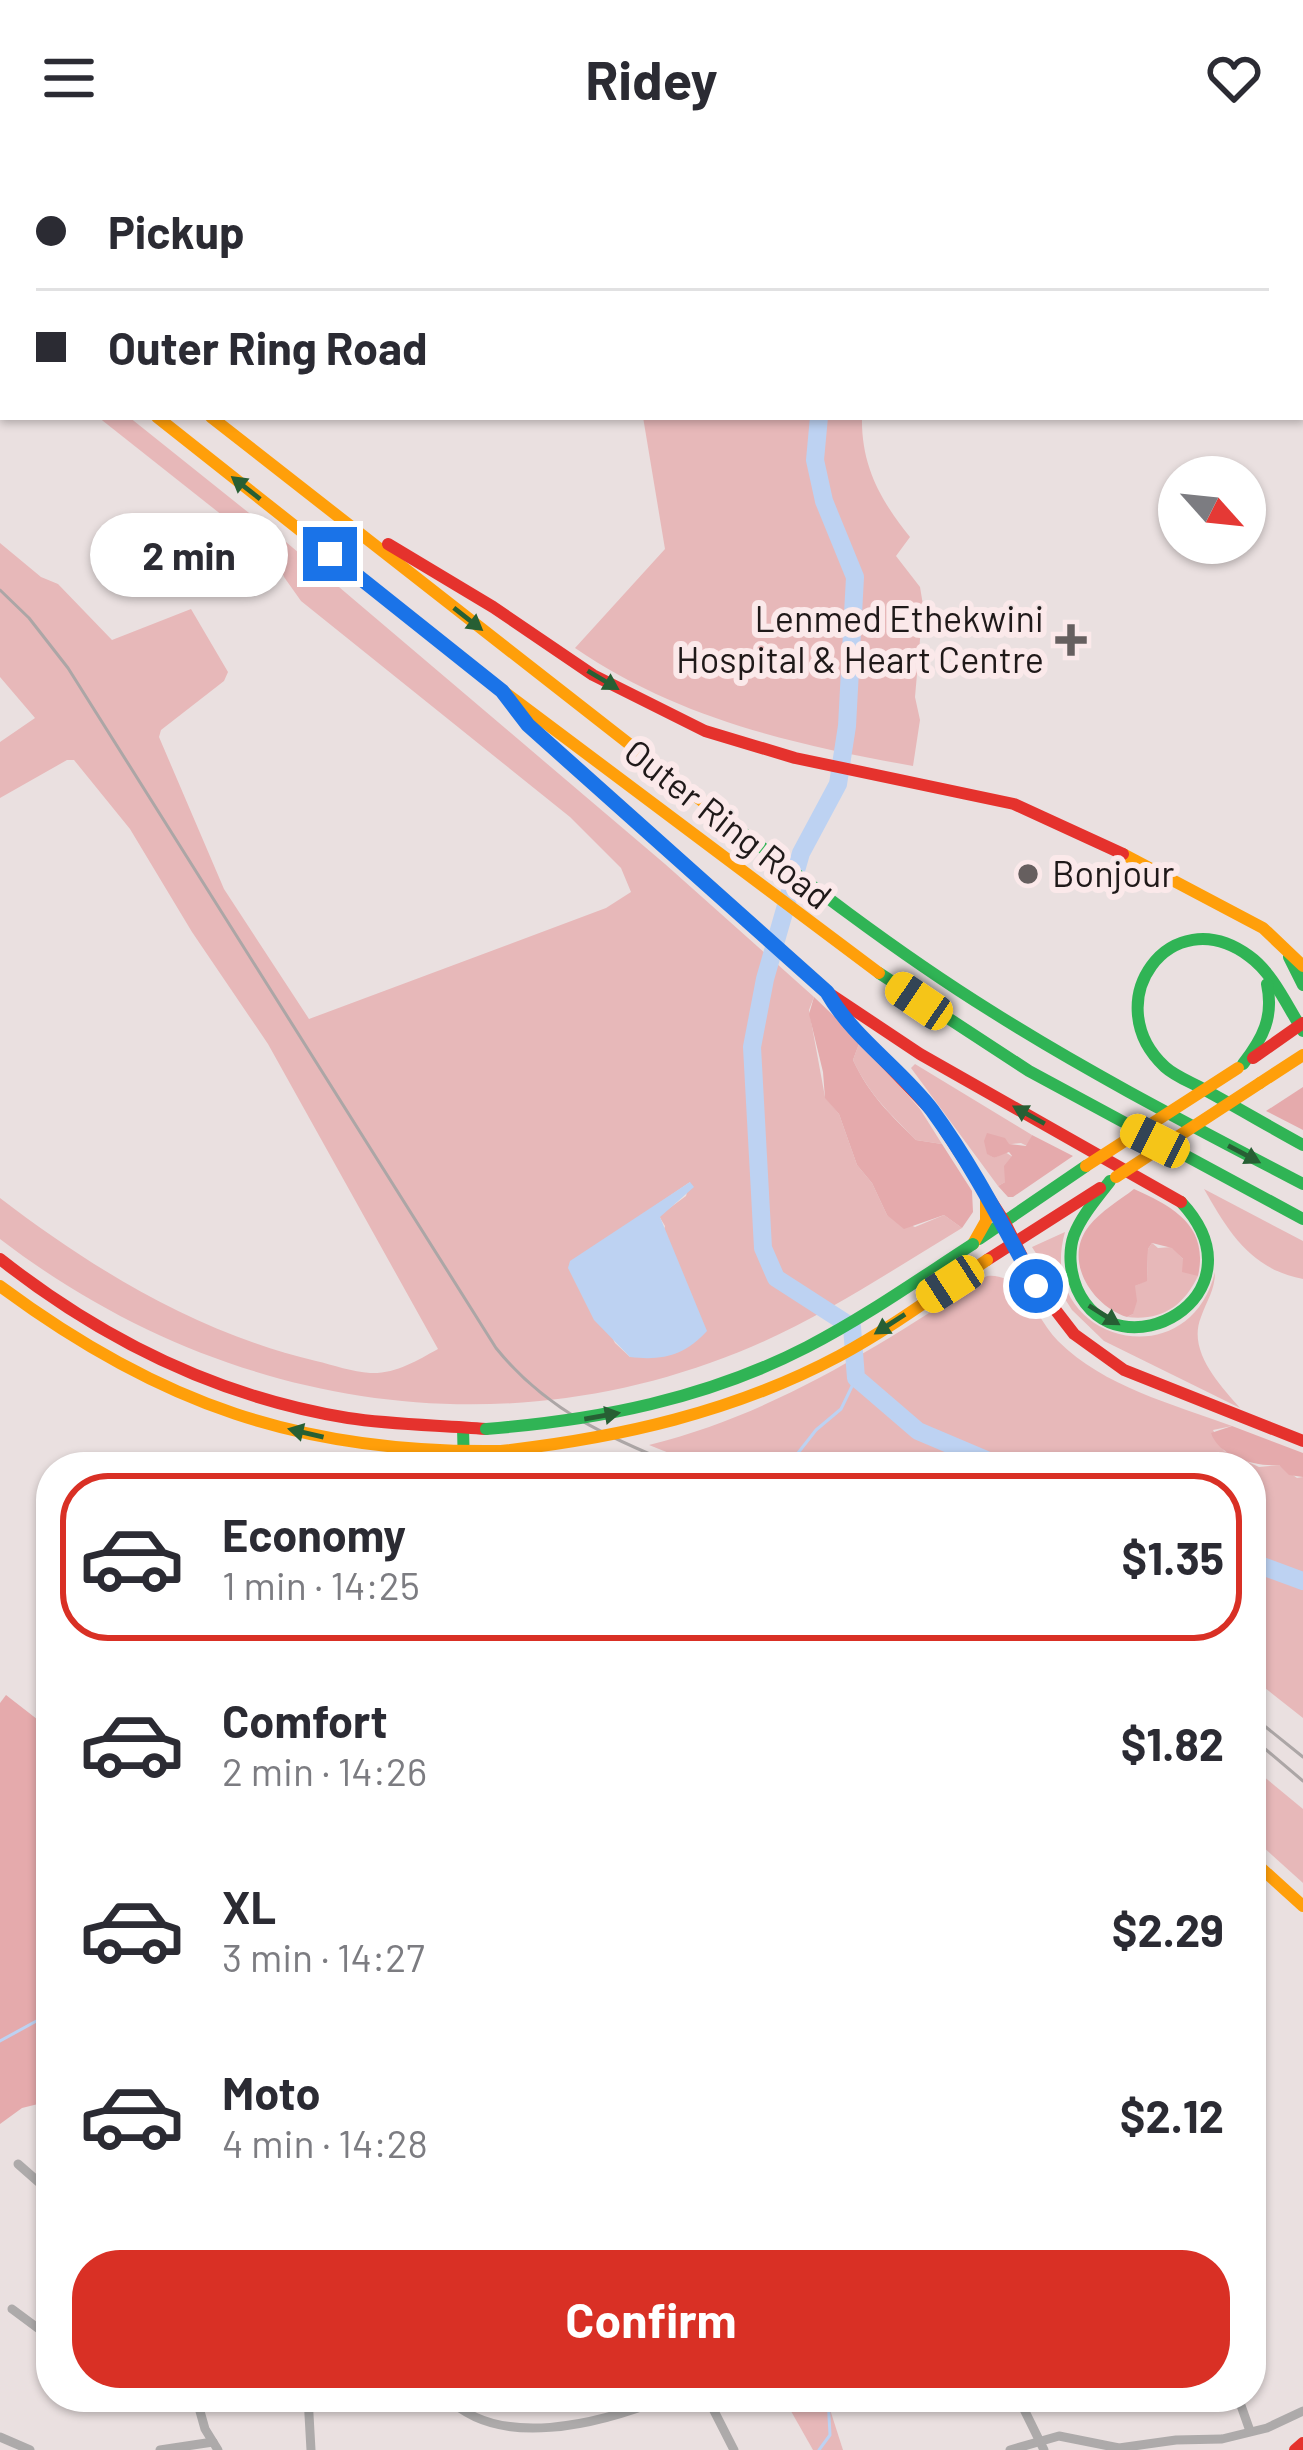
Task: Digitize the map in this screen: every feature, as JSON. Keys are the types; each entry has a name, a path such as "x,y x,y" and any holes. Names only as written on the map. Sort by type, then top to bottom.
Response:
{"main road":[{"name":"Outer Ring Road","path":"161,420 502,691 844,951 1045,1081 1303,1219"},
{"name":"Outer Ring Road","path":"215,420 856,921 1072,1061 1303,1184"},
{"path":"326,507 632,698 705,731 795,758 993,799 1046,816 1235,910 1263,928 1303,966"},
{"path":"502,691 528,725 822,988 920,1054 1154,1185 1191,1213 1208,1240 1208,1271 1195,1301 1161,1325 1132,1328 1111,1322 1087,1306 1072,1277 1070,1257 1077,1229 1113,1179"},
{"path":"0,1259 110,1336 243,1394 343,1418 486,1429 599,1417 674,1400 784,1359 840,1328 973,1244 1086,1166 1240,1066 1302,1027 1253,959 1232,945 1206,939 1179,944 1154,960 1137,987 1135,1021 1153,1056 1166,1068 1303,1145"},
{"path":"1289,956 1303,985"},
{"path":"1240,1066 1264,1038 1271,1015 1264,974"},
{"path":"822,988 848,1023 925,1101 1004,1221 1056,1314 1093,1352 1137,1376 1303,1441"},
{"path":"497,1452 649,1430 753,1396 837,1357 1303,1054"},
{"path":"973,1244 986,1221 986,1192"},
{"path":"0,1286 92,1351 172,1390 328,1438 415,1452"},
{"path":"463,1428 464,1452"},
{"path":"1266,1873 1303,1906"},
{"path":"1295,2450 1303,2444"}],"street":[{"path":"18,2164 36,2180"},
{"path":"12,2309 36,2327"},
{"path":"1010,2450 1041,2446 1059,2436 1106,2447 1222,2439 1267,2428 1303,2411"},
{"path":"202,2412 216,2447"},
{"path":"309,2412 311,2450"},
{"path":"458,2412 482,2433"},
{"path":"568,2437 630,2412"},
{"path":"714,2412 734,2450"},
{"path":"1025,2412 1041,2446"},
{"path":"1243,2412 1250,2431"},
{"path":"0,2437 30,2450"},
{"path":"160,2450 216,2447"},
{"path":"199,2450 216,2447"}],"shaded area":[{"path":"102,420 133,420 269,529 261,546"},
{"path":"644,420 862,420 874,481 910,537 896,556 920,587 923,605 915,697 920,720 913,766 780,738 696,711 614,673 575,648 665,549"},
{"path":"286,542 814,997 809,1010 825,1097 839,1114 857,1165 872,1183 887,1215 915,1227 944,1215 962,1228 825,1310 739,1352 643,1383 547,1400 450,1404 354,1395 261,1373 170,1340 83,1295 0,1239 0,1198 111,1274 190,1317 273,1349 343,1368 388,1371 438,1349 268,1044 130,829 74,760 0,798 0,742 35,718 0,677 0,543 41,577 58,584 112,640 191,609 228,672 224,681 161,730 159,737 224,889 309,1019 606,908 631,892 621,868 570,817 301,601 277,558","holes":["690,1182 686,1196 659,1216 665,1226 630,1357 615,1343 574,1261"]},
{"path":"814,997 860,1041 853,1060 881,1103 916,1140 942,1144 972,1191 973,1212 962,1228 944,1215 904,1229 887,1215 872,1183 857,1165 839,1114 825,1098 809,1014"},
{"path":"860,1041 920,1109 942,1144 916,1140 873,1094 853,1060"},
{"path":"915,1064 1032,1135 1027,1146 987,1147 994,1158 1005,1152 1013,1157 1005,1182 998,1186 911,1068"},
{"path":"1303,1087 1303,1130 1266,1111"},
{"path":"987,1133 1026,1146 1032,1135 1073,1156 1008,1197 998,1186 1005,1182 1004,1166 1012,1156 1009,1152 994,1158 987,1154"},
{"path":"1134,1189 1185,1220 1200,1259 1198,1276 1182,1272 1183,1259 1172,1248 1152,1243 1147,1281 1135,1286 1137,1301 1127,1317 1092,1292 1079,1253 1089,1226"},
{"path":"1204,1189 1303,1241 1303,1279 1255,1258"},
{"path":"1065,1232 1061,1269 1072,1299 1092,1321 1118,1334 1148,1336 1176,1327 1200,1306 1215,1272 1198,1342 1208,1367 1240,1408 1104,1341 1072,1310 1032,1247"},
{"path":"1152,1243 1158,1248 1172,1247 1198,1276 1170,1310 1150,1317 1127,1317 1133,1314 1135,1286 1147,1280"},
{"path":"987,1276 999,1277 1019,1289 1058,1341 1096,1371 1232,1426 1213,1430 1226,1452 666,1452 649,1445 741,1415 866,1352"},
{"path":"1232,1426 1303,1453 1303,1477 1266,1464 1266,1452 1228,1452 1211,1433"},
{"path":"1279,1465 1303,1477 1303,1718 1266,1689 1266,1466"},
{"path":"6,1695 36,1718 36,2104 0,2124 0,1703"},
{"path":"1266,1778 1303,1809 1303,1883 1266,1850"},
{"path":"791,2412 831,2412 843,2450 813,2450"}],"water":[{"path":"690,1182 694,1187 660,1217 707,1331 673,1355 630,1357 594,1320 568,1268 570,1261"}],"waterway":[{"path":"819,420 815,460 824,501 855,577 847,726 838,784 801,853 765,979 752,1047 763,1248 776,1278 852,1327 856,1378 918,1431 968,1452"},
{"path":"799,1452 841,1409 856,1378"},
{"path":"1266,1567 1303,1581"},
{"path":"0,2041 36,2021"},
{"path":"819,2450 830,2435 829,2412"}],"railway":[{"path":"0,590 68,668 496,1348 558,1405 646,1452"},
{"path":"1266,1727 1303,1757"},
{"path":"1266,1750 1303,1781"}],"traffic: fast":[{"path":"711,808 883,939 991,1011 1106,1079 1303,1184"},
{"path":"1303,1031 1265,971 1249,956 1220,941 1193,940 1170,949 1152,966 1140,988 1138,1014 1146,1041 1165,1067 1303,1145"},
{"path":"1289,957 1303,985"},
{"path":"879,973 1029,1071 1303,1219"},
{"path":"1243,1064 1265,1027 1267,984"},
{"path":"979,1239 1086,1166"},
{"path":"1110,1181 1077,1228 1071,1262 1077,1289 1097,1315 1122,1326 1151,1325 1177,1314 1197,1294 1208,1268 1203,1236 1181,1202"},
{"path":"486,1429 610,1413 730,1380 829,1335 973,1244"},
{"path":"463,1428 464,1452"}],"traffic: slow":[{"path":"161,420 503,691 879,973"},
{"path":"215,420 711,808"},
{"path":"1123,854 1263,928 1303,966"},
{"path":"1260,1083 1303,1055"},
{"path":"1086,1166 1238,1068"},
{"path":"1116,1177 1260,1083"},
{"path":"973,1244 986,1221 986,1194"},
{"path":"501,1451 632,1430 758,1393 858,1345 987,1260"},
{"path":"0,1286 117,1362 236,1414 361,1443 501,1451"},
{"path":"1266,1873 1303,1906"}],"traffic: jam":[{"path":"388,544 593,675 705,731 795,758 1014,804 1123,854"},
{"path":"513,706 528,725 827,992 920,1054 1181,1202"},
{"path":"831,998 848,1023 933,1112 1004,1221 1037,1286 1074,1334 1124,1370 1303,1441"},
{"path":"1253,1058 1303,1023"},
{"path":"987,1260 1100,1188"},
{"path":"0,1259 121,1339 253,1396 348,1418 486,1429"},
{"path":"1295,2450 1303,2443"}],"place":[{"name":"Lenmed Ethekwini Hospital & Heart Centre","path":"1071,640"},
{"name":"Bonjour","path":"1028,874"}],"route":[{"path":"330,554 502,691 528,725 827,992 848,1023 933,1112 1004,1221 1036,1286"}]}
